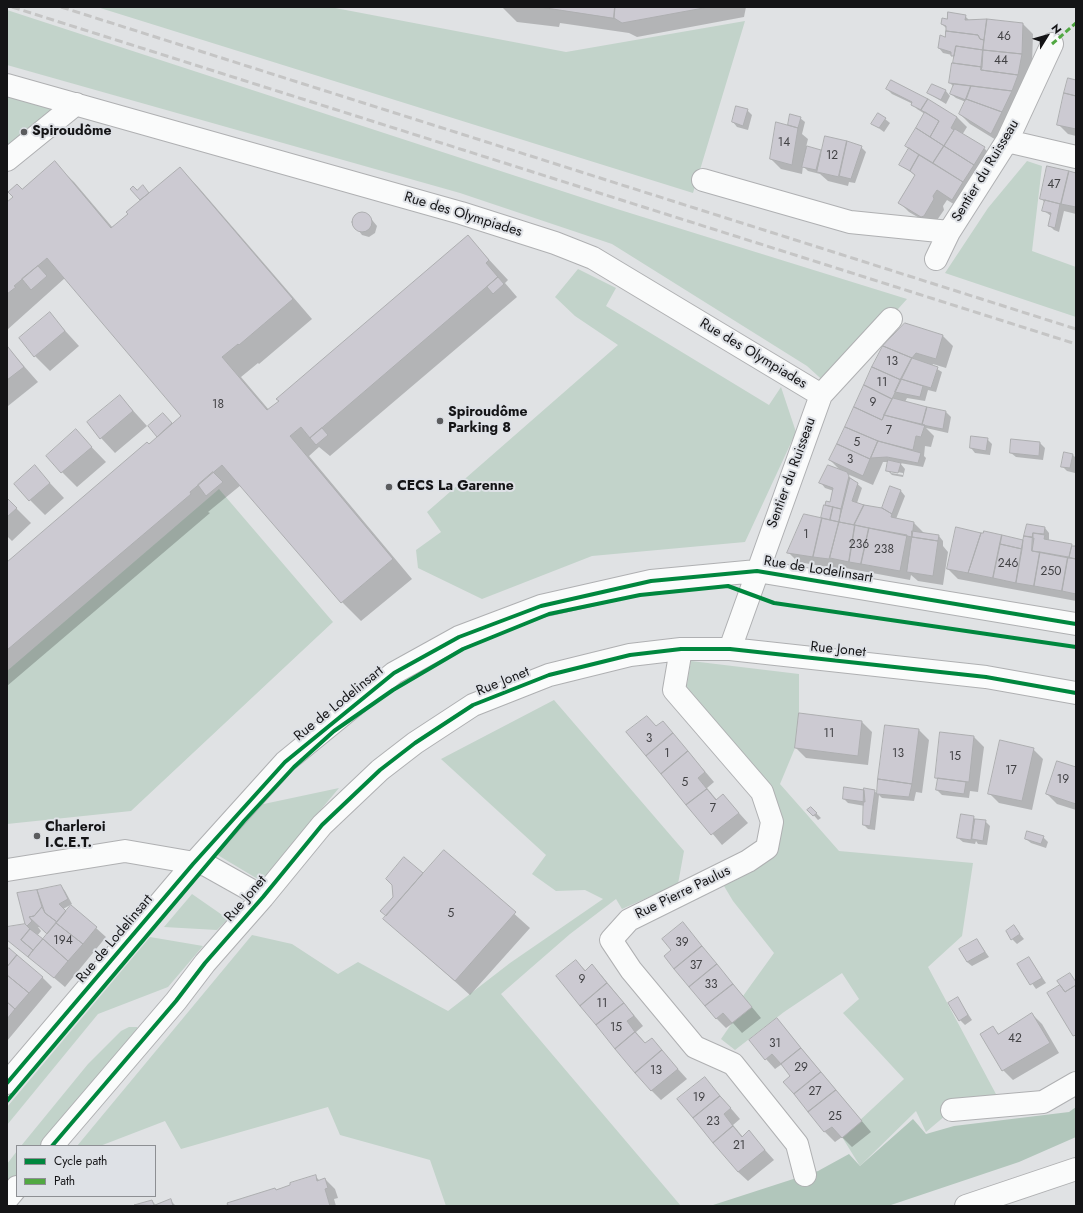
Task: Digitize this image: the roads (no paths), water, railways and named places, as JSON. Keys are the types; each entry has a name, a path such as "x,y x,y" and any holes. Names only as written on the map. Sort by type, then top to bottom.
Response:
{"main road":[{"name":"Sentier du Ruisseau","path":"936,259 949,232 1006,141 1052,44"},
{"name":"Rue des Olympiades","path":"7,85 461,213 555,243 593,258 821,395"},
{"path":"7,160 76,104"},
{"path":"1006,141 1076,157"},
{"name":"Sentier du Ruisseau","path":"703,180 850,222 949,232"},
{"name":"Sentier du Ruisseau","path":"730,648 821,395 892,319"},
{"name":"Rue de Lodelinsart","path":"7,1083 193,864 285,762 394,673 459,637 541,606 644,583 757,571 1076,624"},
{"name":"Rue Jonet","path":"53,1145 176,1001 229,934 263,897 322,825 380,770 414,744 473,706 549,675 630,656 681,649 730,648 986,677 1076,693"},
{"name":"Rue Pierre Paulus","path":"681,649 674,690 762,792 772,822 767,848 748,861 629,920 611,940 631,970 695,1047 733,1064 797,1144 805,1175"},
{"path":"7,870 125,851 193,864 206,865 263,897"},
{"path":"952,1110 1043,1102 1076,1083"},
{"path":"966,1206 1076,1169"},
{"path":"7,1199 16,1188"}],"railway":[{"path":"12,7 1076,344"},
{"path":"61,7 1076,329"}],"place":[{"name":"Spiroudôme","path":"24,132"},
{"name":"Spiroudôme Parking 8","path":"440,421"},
{"name":"CECS La Garenne","path":"389,487"},
{"name":"Charleroi I.C.E.T.","path":"37,836"}]}
